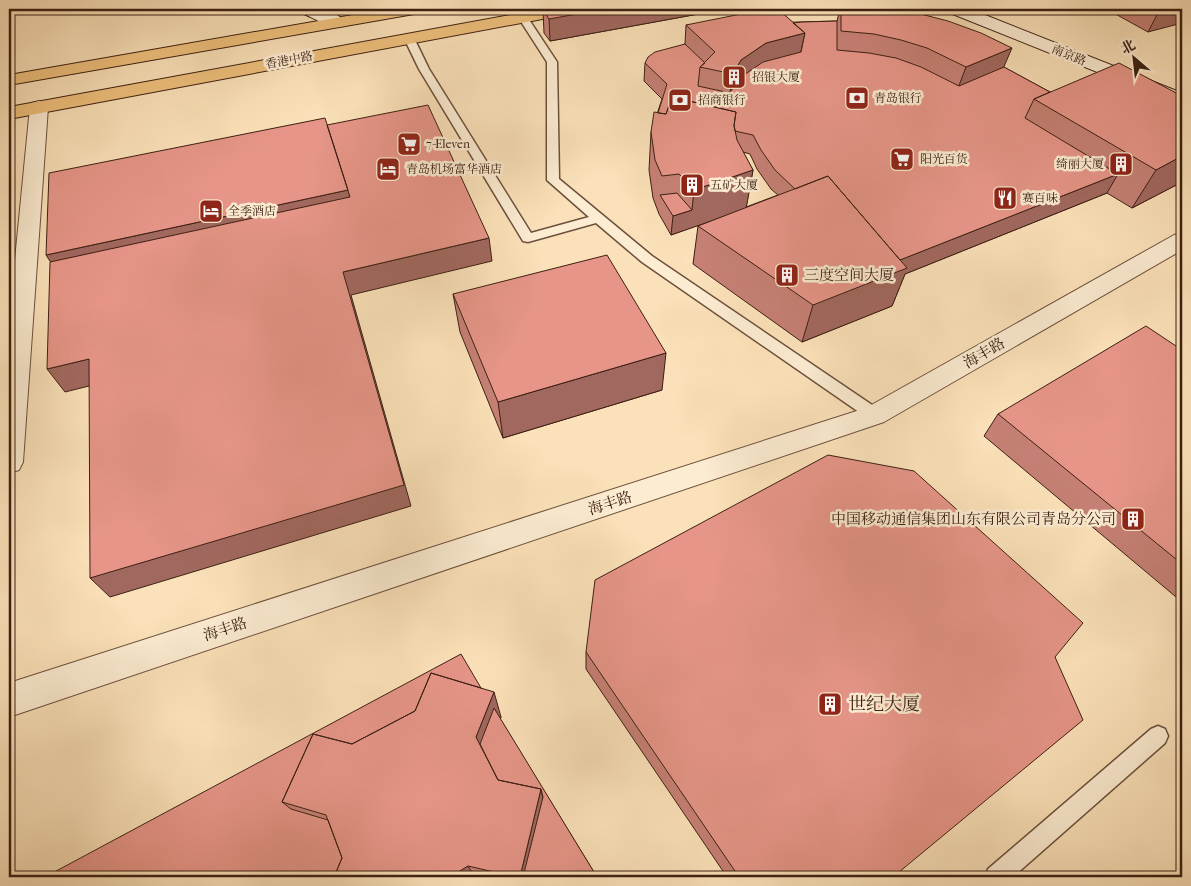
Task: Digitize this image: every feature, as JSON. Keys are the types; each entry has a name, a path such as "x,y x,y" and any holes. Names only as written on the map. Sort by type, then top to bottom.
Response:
{"main road":[{"name":"香港中路","path":"9,80 414,9"},
{"name":"香港中路","path":"9,113 569,9"}],"street":[{"path":"308,9 337,22"},
{"name":"南京路","path":"956,9 1182,100"},
{"name":"南京路","path":"998,9 1050,29"},
{"path":"9,462 39,107"},
{"name":"海丰路","path":"9,700 875,415 1182,240"}],"lane":[{"path":"522,17 552,62 553,180 647,259 875,415"},
{"path":"409,38 424,69 528,238 599,218"},
{"path":"996,877 1158,736"}],"building":[{"path":"605,9 549,19 543,10"},
{"path":"766,9 778,9 805,33 766,43 741,60 733,74 700,67 715,52 686,25"},
{"path":"841,9 896,9 913,12 948,21 981,33 1012,48 966,67 927,48 901,40 874,34 841,31"},
{"name":"阳光百货","path":"837,21 837,50 896,58 921,67 959,86 1004,67 1050,92 1034,99 1025,118 1118,174 900,260 828,176 795,189 775,170 753,135 735,131 736,112 672,97 666,114 658,113 667,84 645,63 648,57 655,52 685,44 705,63 700,67 698,86 730,93 738,79 763,62 801,52 805,33 793,23"},
{"path":"1119,63 1182,96 1182,156 1156,170 1034,99"},
{"path":"672,97 736,112 734,125 737,140 753,170 694,190 679,174 662,176 655,160 651,132 654,112 666,114"},
{"path":"428,105 489,238 343,272 404,485 90,578 89,359 47,369 50,262 350,197 327,125"},
{"path":"325,118 348,190 46,255 49,173"},
{"path":"828,176 907,268 813,305 698,226"},
{"path":"677,193 692,210 673,216 660,195"},
{"path":"607,255 666,353 498,402 453,294"},
{"name":"中国移动通信集团山东有限公司青岛分公司","path":"1146,326 1182,350 1182,564 998,414"},
{"name":"世纪大厦","path":"828,455 914,471 1083,623 1055,657 1083,720 893,877 739,877 586,652 595,580"},
{"path":"461,654 481,688 431,673 415,711 352,744 313,734 282,802 291,809 328,820 342,858 334,877 45,877"},
{"path":"431,673 494,692 476,737 498,780 541,789 520,877 468,866 450,877 334,877 342,858 326,815 282,802 313,734 352,744 415,711"},
{"path":"494,708 597,877 523,877 543,797 541,789 498,780 480,744"},
{"path":"472,872 495,877 463,877"}],"place":[{"name":"招银大厦","path":"734,77"},
{"name":"青岛银行","path":"857,98"},
{"name":"招商银行","path":"680,100"},
{"name":"7-Eleven","path":"409,144"},
{"name":"阳光百货","path":"902,159"},
{"name":"绮丽大厦","path":"1121,164"},
{"name":"青岛机场富华酒店","path":"388,169"},
{"name":"五矿大厦","path":"692,185"},
{"name":"赛百味","path":"1005,198"},
{"name":"全季酒店","path":"211,211"},
{"name":"三度空间大厦","path":"787,275"},
{"name":"中国移动通信集团山东有限公司青岛分公司","path":"1133,519"},
{"name":"世纪大厦","path":"830,704"}]}
